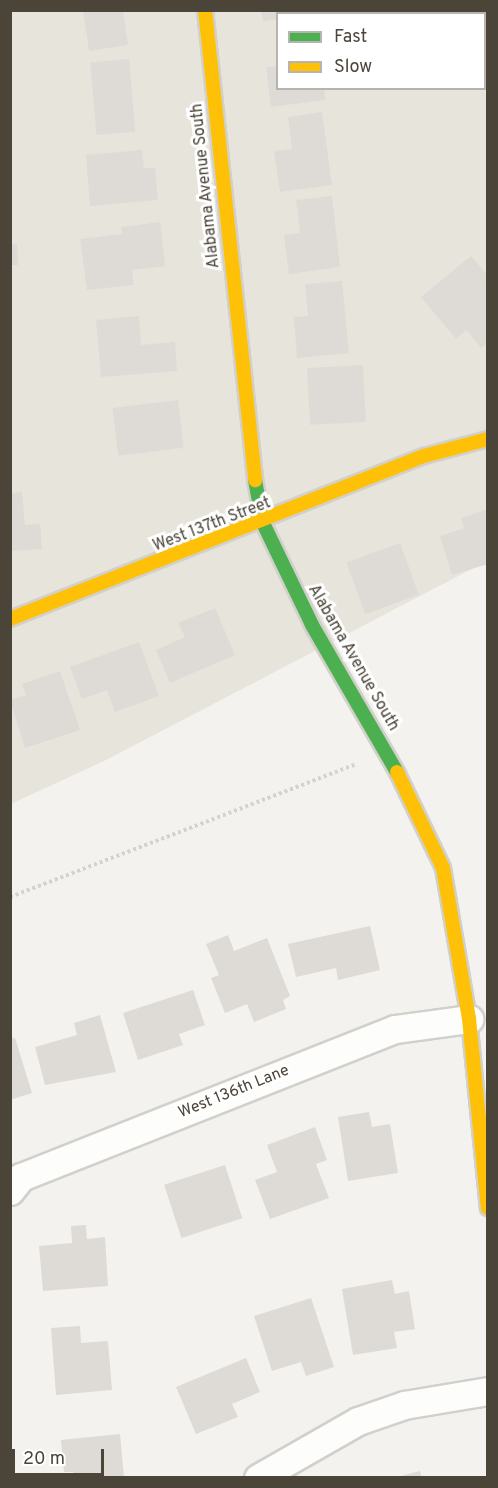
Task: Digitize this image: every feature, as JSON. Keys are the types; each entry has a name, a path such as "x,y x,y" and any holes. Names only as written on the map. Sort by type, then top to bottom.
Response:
{"street":[{"name":"Alabama Avenue South","path":"205,10 252,464 263,523 312,625 385,748 443,868 469,1019 488,1208"},
{"name":"West 137th Street","path":"10,619 263,523 424,456 488,439"},
{"name":"West 136th Lane","path":"10,1191 21,1177 395,1029 469,1019"},
{"path":"258,1478 358,1421 404,1405 488,1391"}],"path":[{"path":"10,897 351,767 385,748"}],"shaded area":[{"path":"10,11 488,11 487,561 106,760 11,804"}],"building":[{"path":"83,10 123,10 128,45 89,51"},
{"path":"261,10 333,10 333,12 276,12 276,19 263,21"},
{"path":"129,59 135,132 97,135 90,62"},
{"path":"276,66 276,90 324,90 325,100 271,107 266,67"},
{"path":"322,112 332,185 280,192 274,151 292,149 288,117"},
{"path":"142,150 144,168 155,168 158,200 90,206 86,155"},
{"path":"332,196 340,267 289,274 284,235 300,233 296,200"},
{"path":"160,222 165,266 132,270 134,285 87,290 80,239 122,234 121,227"},
{"path":"17,244 18,265 10,265 10,245"},
{"path":"471,256 488,276 488,342 481,348 466,330 456,339 421,297"},
{"path":"342,281 349,353 297,358 294,317 308,316 305,284"},
{"path":"139,316 141,345 175,342 177,371 101,377 96,320"},
{"path":"363,365 366,422 310,425 307,368"},
{"path":"178,400 184,448 118,456 112,408"},
{"path":"22,492 25,525 40,524 42,549 10,551 10,493"},
{"path":"488,509 488,564 452,575 440,536 464,528 461,518"},
{"path":"400,543 419,595 365,614 346,562"},
{"path":"215,608 235,655 170,683 156,650 185,637 178,623"},
{"path":"139,642 159,696 115,712 107,690 82,699 70,667"},
{"path":"60,671 80,730 25,748 10,700 26,695 22,684"},
{"path":"370,926 380,970 338,980 336,968 296,977 288,944"},
{"path":"228,935 234,951 267,938 290,996 283,1000 286,1009 254,1022 247,1004 225,1013 211,978 219,975 206,944"},
{"path":"193,990 205,1025 179,1034 183,1045 138,1060 123,1013"},
{"path":"100,1015 116,1072 45,1085 35,1047 77,1035 74,1023"},
{"path":"15,1038 32,1093 10,1100 10,1039"},
{"path":"369,1112 372,1127 390,1124 398,1173 348,1181 338,1117"},
{"path":"315,1127 327,1160 316,1164 329,1198 270,1219 255,1180 277,1172 267,1145"},
{"path":"225,1165 242,1218 181,1238 164,1185"},
{"path":"86,1225 87,1239 105,1237 108,1286 43,1291 39,1246 72,1243 71,1226"},
{"path":"392,1280 395,1294 409,1291 415,1329 394,1332 397,1348 353,1355 342,1289"},
{"path":"311,1298 334,1367 306,1376 301,1362 272,1371 254,1316"},
{"path":"80,1326 81,1343 108,1341 112,1390 56,1395 51,1328"},
{"path":"246,1358 260,1392 232,1404 238,1417 196,1434 176,1387"},
{"path":"120,1434 124,1478 73,1478 73,1472 64,1472 61,1440"},
{"path":"420,1471 422,1478 397,1478 397,1477"}],"traffic: fast":[{"path":"255,480 263,523 312,625 397,772"}],"traffic: slow":[{"path":"205,10 255,480"},
{"path":"10,619 424,456 488,439"},
{"path":"397,772 443,868 469,1019 488,1208"}]}
